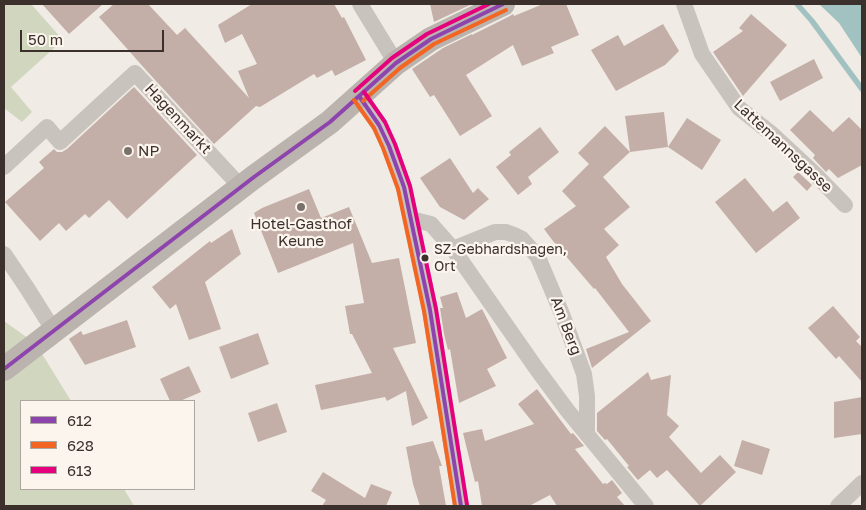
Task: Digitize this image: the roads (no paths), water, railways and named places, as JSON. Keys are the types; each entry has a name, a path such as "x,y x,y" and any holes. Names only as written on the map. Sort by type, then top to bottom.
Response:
{"main road":[{"path":"4,368 240,187 330,122 396,63 431,39 503,4"}],"street":[{"path":"360,4 396,63"},
{"name":"Lattemannsgasse","path":"684,4 702,54 739,108 772,134 845,205"},
{"name":"Hagenmarkt","path":"4,167 47,127 60,142 135,73 240,187"},
{"path":"359,96 390,146 404,187 430,310 461,506"},
{"path":"411,219 431,224 453,249 536,368 646,506"},
{"name":"Am Berg","path":"453,249 495,232 506,232 522,239 538,257 584,374 587,396 587,434"},
{"path":"4,254 54,331"},
{"path":"838,506 862,483"}],"water":[{"path":"819,4 862,4 862,58 839,23"}],"waterway":[{"path":"797,4 812,21 862,89"}],"place":[{"name":"NP","path":"128,151"},
{"name":"Hotel-Gasthof Keune","path":"301,207"},
{"name":"SZ-Gebhardshagen, Ort","path":"425,258"}]}
